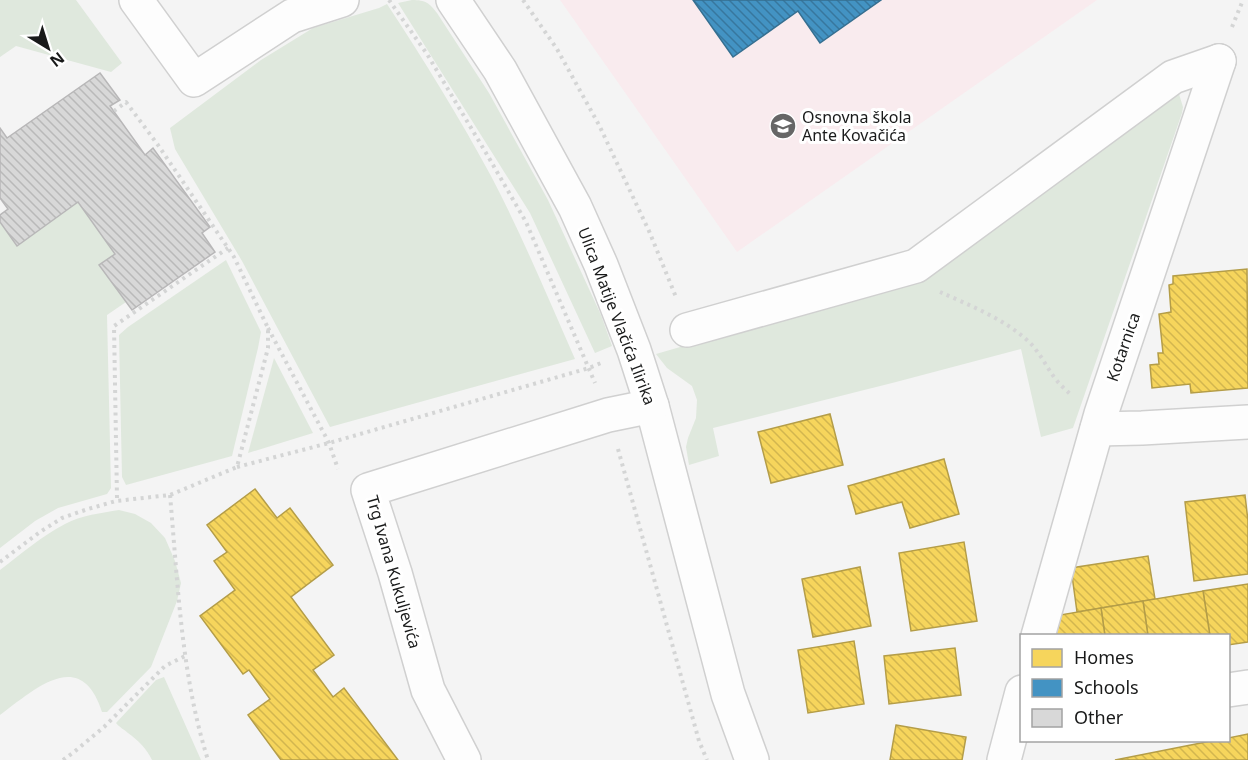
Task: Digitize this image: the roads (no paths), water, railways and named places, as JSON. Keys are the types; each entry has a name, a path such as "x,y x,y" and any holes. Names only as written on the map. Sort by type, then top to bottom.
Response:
{"street":[{"path":"135,0 194,80 286,8 342,0"},
{"name":"Ulica Matije Vlačića Ilirika","path":"453,0 500,70 576,207 601,265 634,350 652,406 728,694 752,760"},
{"name":"Kotarnica","path":"687,330 916,266 1173,77 1218,61 1099,422 1039,634"},
{"name":"Trg Ivana Kukuljevića","path":"464,760 428,690 368,490 608,415 652,406"},
{"path":"1099,422 1142,428 1248,422"},
{"path":"1230,690 1248,687"},
{"path":"1004,760 1017,725 1020,705"}],"place":[{"name":"Osnovna škola Ante Kovačića","path":"783,126"}]}
